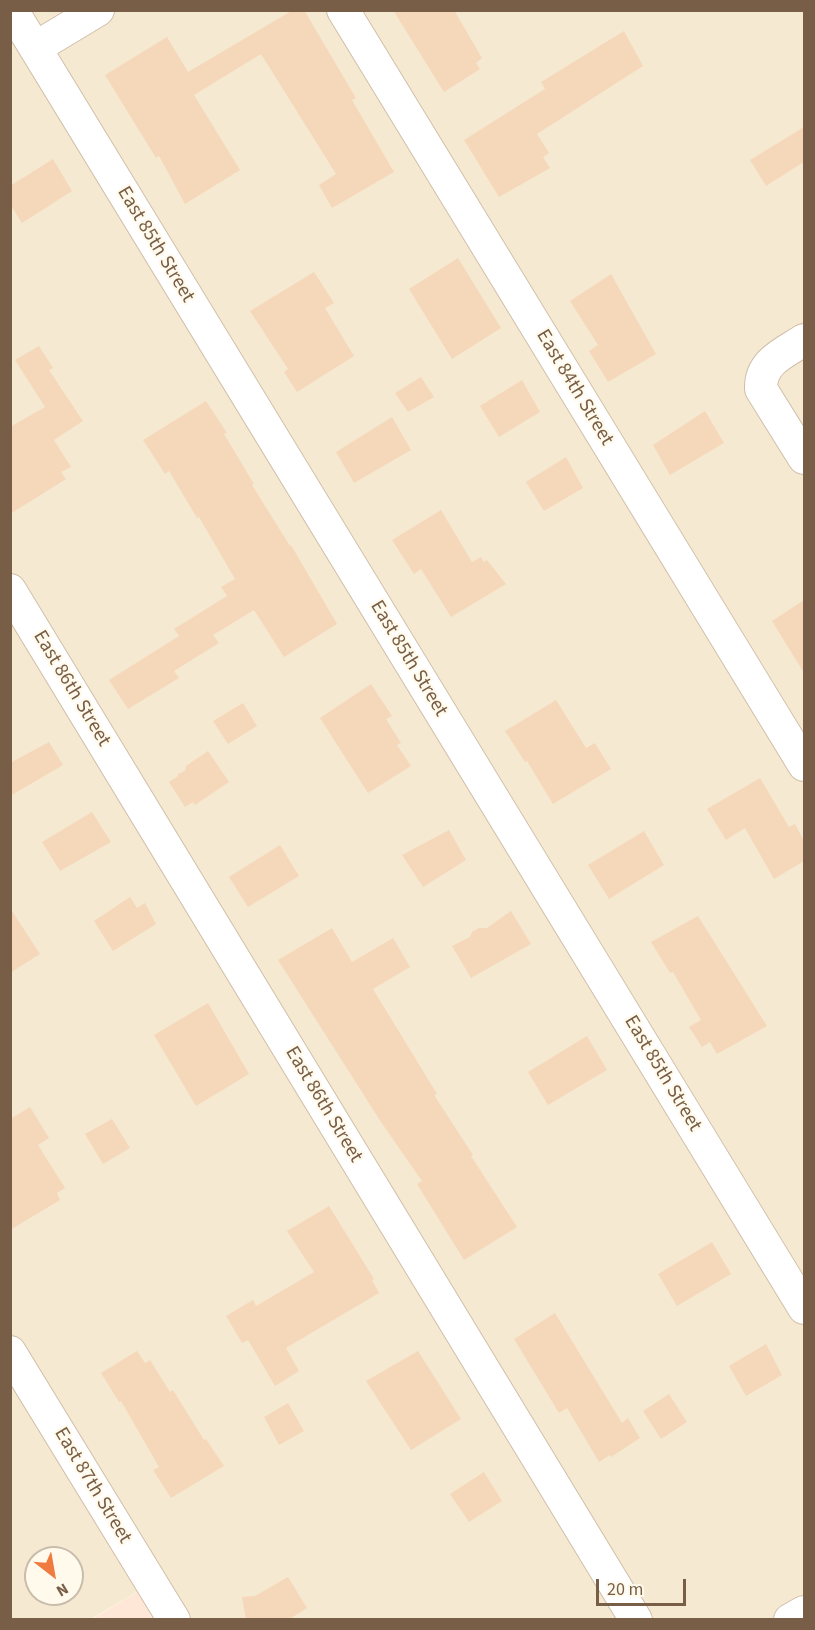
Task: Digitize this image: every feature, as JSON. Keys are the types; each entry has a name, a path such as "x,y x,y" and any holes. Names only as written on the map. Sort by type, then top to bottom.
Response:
{"street":[{"name":"East 85th Street","path":"12,10 804,1308"},
{"path":"35,48 98,10"},
{"name":"East 84th Street","path":"343,10 804,765"},
{"path":"804,340 773,359 760,376 761,389 804,458"},
{"name":"East 86th Street","path":"10,590 636,1620"},
{"name":"East 87th Street","path":"10,1352 174,1620"},
{"path":"790,1620 804,1612"}],"shaded area":[{"path":"11,11 804,11 804,1612 790,1620 174,1620 152,1583 91,1619 11,1620"},
{"path":"152,1583 174,1620 91,1620"}],"building":[{"path":"293,10 304,10 356,98 352,100 394,172 332,208 319,185 336,174 261,54 194,95 240,170 185,204 159,156 156,158 105,75 167,37 188,72"},
{"path":"393,10 454,10 482,58 476,63 480,69 444,92"},
{"path":"624,31 643,66 537,134 549,153 543,157 550,168 499,197 464,140 545,89 541,82"},
{"path":"804,127 804,162 766,186 750,160"},
{"path":"53,159 72,191 22,223 10,204 10,186"},
{"path":"458,258 501,328 452,359 409,289"},
{"path":"314,272 334,303 325,308 354,356 297,392 284,372 288,369 250,311"},
{"path":"611,274 656,354 608,382 589,351 598,345 570,301"},
{"path":"39,346 53,368 49,370 83,421 54,440 71,467 61,472 66,479 10,514 10,427 45,407 15,360"},
{"path":"421,377 434,397 408,412 395,393"},
{"path":"522,380 540,412 499,437 480,406"},
{"path":"206,401 227,433 224,434 254,484 252,485 291,545 337,624 284,657 254,610 213,635 219,643 174,671 179,678 128,709 109,680 179,636 174,629 227,596 221,587 235,579 169,471 165,474 143,440"},
{"path":"705,411 724,443 670,475 653,445"},
{"path":"392,417 411,450 354,483 336,452"},
{"path":"566,457 583,488 544,511 526,482"},
{"path":"441,510 472,562 481,557 484,562 487,560 506,584 451,617 421,569 414,574 392,540"},
{"path":"804,600 804,673 772,621"},
{"path":"371,684 392,716 386,719 401,743 397,745 411,766 368,793 320,718"},
{"path":"556,700 586,748 595,743 611,769 553,804 527,761 525,762 505,731"},
{"path":"243,703 257,726 228,744 213,721"},
{"path":"49,742 63,765 10,796 10,763"},
{"path":"208,751 229,782 195,805 193,802 185,807 169,782 185,771 186,766"},
{"path":"760,778 789,827 795,824 804,841 804,861 774,879 745,828 726,840 707,809"},
{"path":"92,812 111,842 60,871 42,842"},
{"path":"449,830 466,860 423,887 402,855"},
{"path":"644,831 664,865 609,899 588,865"},
{"path":"280,845 299,876 248,907 229,877"},
{"path":"130,897 137,908 145,903 156,924 113,951 94,921"},
{"path":"10,908 40,954 10,973"},
{"path":"511,911 531,944 471,978 452,946 470,937 472,932 479,928 487,928"},
{"path":"698,916 767,1026 717,1054 710,1042 702,1047 689,1027 701,1020 673,972 670,973 651,942"},
{"path":"332,928 352,962 393,938 410,967 373,989 437,1094 434,1095 517,1227 464,1260 417,1184 422,1181 381,1122 278,960"},
{"path":"208,1003 249,1074 196,1106 154,1035"},
{"path":"587,1036 607,1070 548,1105 528,1072"},
{"path":"30,1107 49,1138 38,1145 65,1188 57,1193 60,1200 10,1230 10,1119"},
{"path":"112,1119 130,1148 103,1164 85,1134"},
{"path":"329,1206 374,1279 372,1280 379,1293 286,1348 299,1371 275,1386 248,1340 242,1343 226,1316 253,1300 256,1306 314,1272 287,1231"},
{"path":"712,1242 731,1274 677,1306 658,1274"},
{"path":"555,1313 622,1423 628,1418 640,1438 599,1462 567,1408 559,1413 514,1339"},
{"path":"766,1344 782,1375 746,1396 729,1366"},
{"path":"137,1351 145,1363 150,1360 170,1392 173,1390 204,1440 206,1439 224,1466 171,1498 153,1470 159,1467 121,1401 119,1402 101,1373"},
{"path":"418,1351 461,1419 411,1450 366,1381"},
{"path":"669,1394 687,1422 661,1439 643,1411"},
{"path":"288,1403 304,1431 279,1445 264,1417"},
{"path":"484,1472 502,1501 469,1522 450,1494"},
{"path":"288,1577 307,1608 288,1620 246,1620 242,1597 255,1596"}]}
